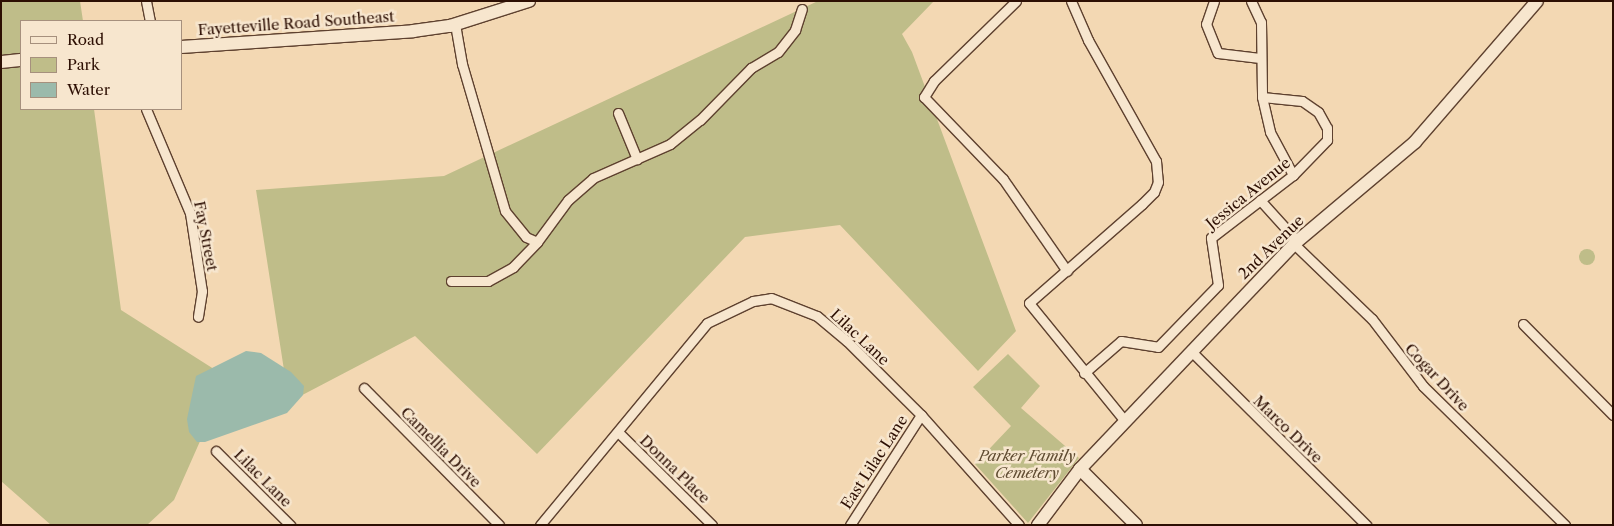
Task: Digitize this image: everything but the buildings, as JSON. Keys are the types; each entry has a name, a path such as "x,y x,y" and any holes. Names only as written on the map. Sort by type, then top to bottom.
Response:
{"street":[{"path":"146,1 150,20"},
{"name":"Fayetteville Road Southeast","path":"182,47 340,38 455,24 529,1"},
{"path":"1016,1 934,81 924,97 1003,179 1068,271"},
{"path":"1071,1 1088,40 1159,170 1154,192 1029,304 1125,421"},
{"path":"1214,1 1206,24 1218,53 1260,58"},
{"path":"1251,1 1261,22 1262,97 1270,132 1280,158 1293,175"},
{"name":"2nd Avenue","path":"1038,525 1080,470 1296,242 1415,142 1536,1"},
{"path":"452,281 488,281 514,267 537,242 568,200 593,178 670,144 700,120 751,68 778,52 795,30 802,9"},
{"path":"455,24 462,64 505,211 526,237 537,242"},
{"path":"1,62 20,60"},
{"name":"Jessica Avenue","path":"1084,373 1121,341 1158,346 1218,285 1211,238 1293,175 1327,140 1327,128 1318,112 1302,102 1262,97"},
{"name":"Fay Street","path":"146,110 190,213 202,291 198,317"},
{"path":"618,113 637,159"},
{"name":"Cogar Drive","path":"1260,200 1296,242 1372,319 1422,386 1565,525"},
{"name":"Lilac Lane","path":"540,525 619,433 707,323 753,301 771,298 817,316 921,415 1019,525"},
{"path":"1523,324 1613,415"},
{"name":"Marco Drive","path":"1191,351 1366,525"},
{"name":"Camellia Drive","path":"364,388 499,525"},
{"name":"East Lilac Lane","path":"850,525 921,415"},
{"name":"Donna Place","path":"619,433 712,525"},
{"name":"Lilac Lane","path":"216,451 290,525"},
{"path":"1080,470 1136,525"}],"green space":[{"path":"1,1 80,1 83,20 20,20 20,110 94,110 121,310 228,378 174,500 147,525 51,525 1,481"},
{"path":"818,1 934,1 902,34 912,52 1016,331 978,371 840,225 745,237 537,454 415,336 289,402 256,190 444,176"},
{"path":"1587,249 1593,251 1595,257 1593,263 1587,265 1581,263 1579,257 1581,251"},
{"name":"Parker Family Cemetery","path":"1008,354 1040,386 1021,408 1079,458 1028,523 975,464 1011,426 973,387"}],"water":[{"path":"246,351 261,353 291,372 304,386 303,395 287,413 205,442 197,442 189,432 187,419 196,376"}]}
